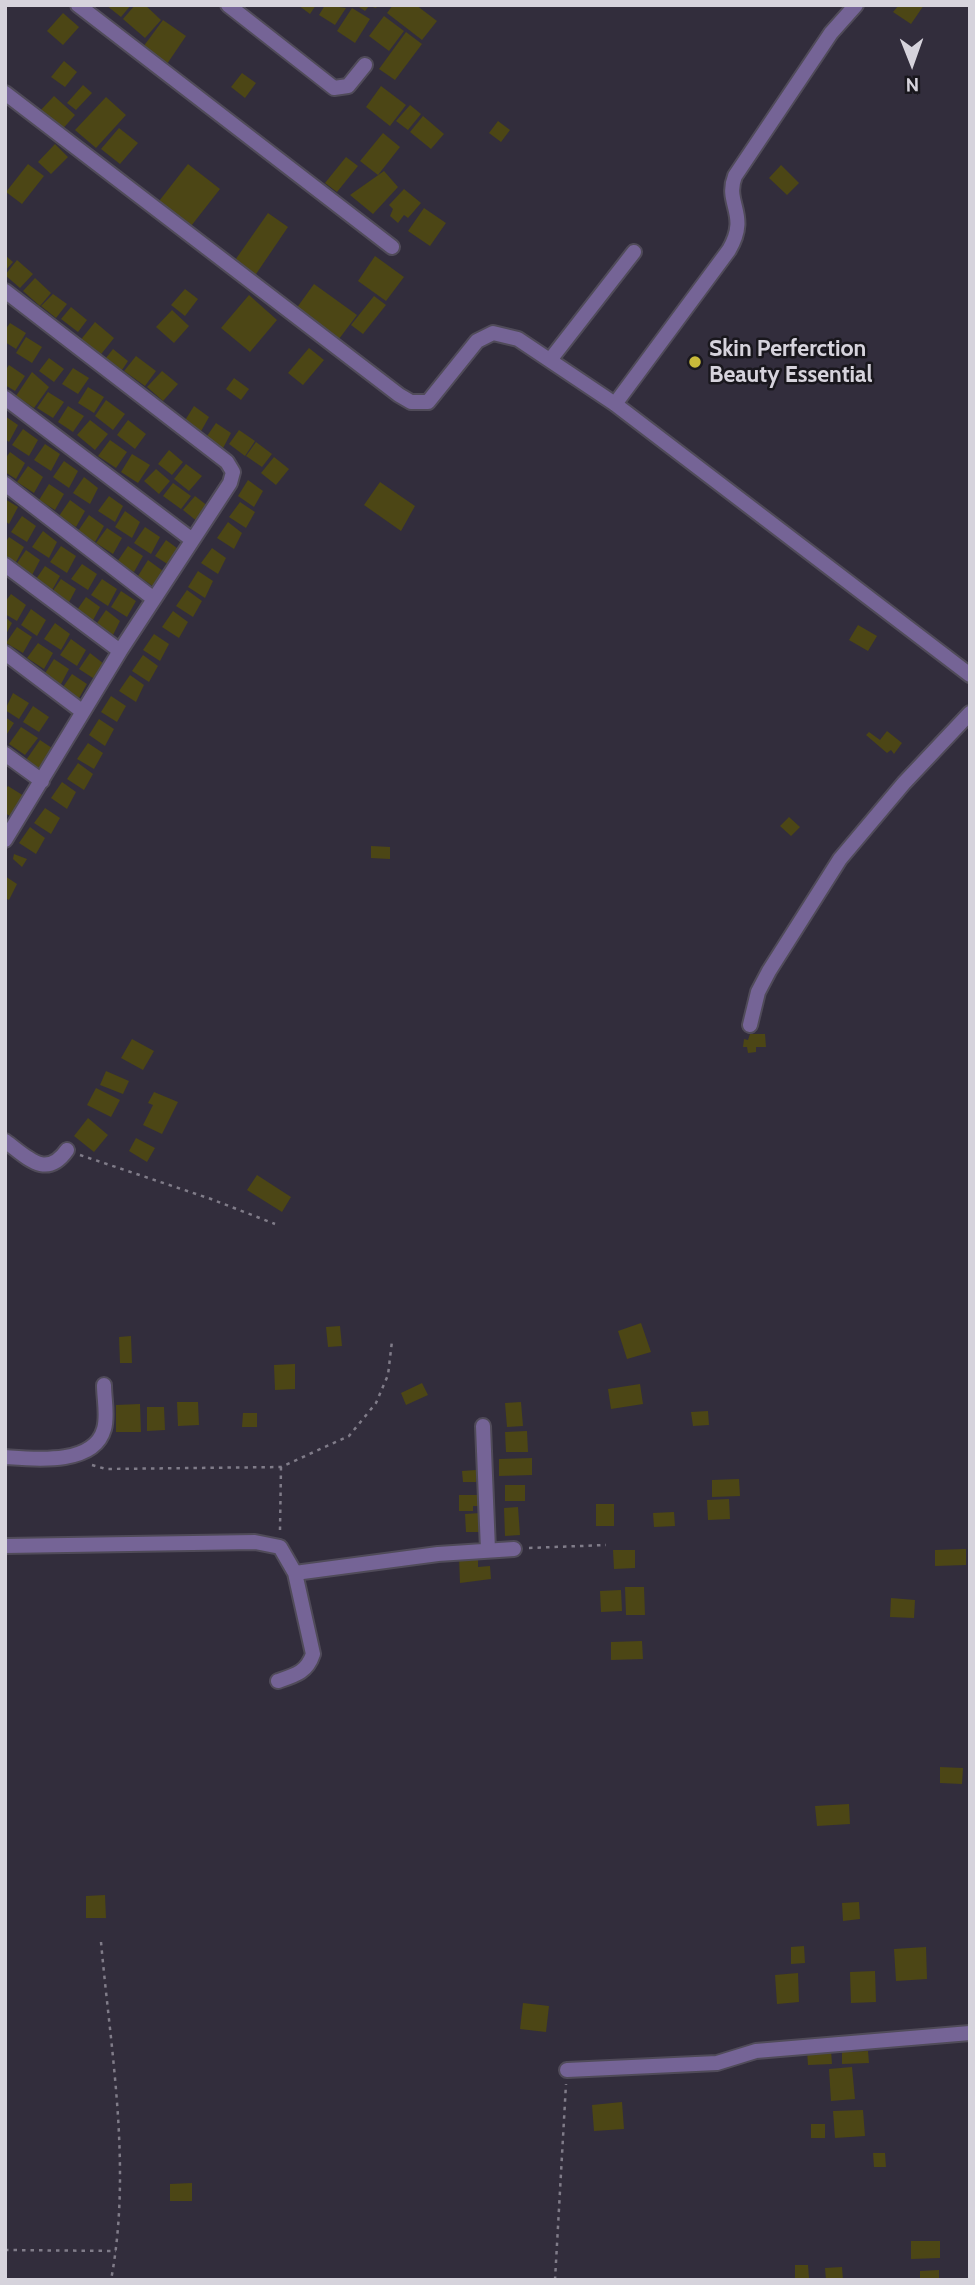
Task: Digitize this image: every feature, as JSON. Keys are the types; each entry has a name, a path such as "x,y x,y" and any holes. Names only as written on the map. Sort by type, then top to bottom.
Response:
{"street":[{"path":"78,5 392,247"},
{"path":"228,5 334,88 348,86 365,65"},
{"path":"615,404 729,250 740,225 732,192 735,176 831,33 856,5"},
{"path":"5,93 411,402 420,404 435,396 477,341 493,333 518,340 615,404 970,675"},
{"path":"551,360 634,252"},
{"path":"5,291 227,462 233,472 230,483 120,651 5,841"},
{"path":"5,398 191,540"},
{"path":"5,484 154,599"},
{"path":"5,565 120,651"},
{"path":"5,653 83,712"},
{"path":"750,1026 758,992 769,971 840,859 904,783 970,713"},
{"path":"5,754 42,781"},
{"path":"5,1141 30,1159 46,1165 60,1160 67,1150"},
{"path":"5,1457 55,1458 75,1454 99,1440 104,1429 103,1385"},
{"path":"483,1426 488,1550"},
{"path":"5,1546 255,1542 280,1547 295,1573 313,1654 309,1666 298,1675 278,1681"},
{"path":"295,1573 514,1549"},
{"path":"567,2070 717,2063 756,2051 970,2033"}],"path":[{"path":"67,1150 211,1199 275,1224"},
{"path":"75,1454 89,1465 106,1469 281,1467 349,1436 376,1403 388,1375 392,1341"},
{"path":"280,1547 281,1467"},
{"path":"533,1548 606,1545"},
{"path":"101,1942 120,2175 116,2251 111,2280"},
{"path":"555,2280 567,2070"},
{"path":"5,2250 116,2251"}],"building":[{"path":"106,5 131,5 121,17"},
{"path":"135,5 145,5 161,20 145,38 123,19"},
{"path":"298,5 316,5 310,14"},
{"path":"325,5 346,8 335,25 319,15"},
{"path":"356,5 378,5 376,8 369,6 365,11"},
{"path":"393,5 416,5 437,21 422,40 387,13"},
{"path":"899,5 924,5 911,24 893,12"},
{"path":"352,8 370,19 355,43 337,31"},
{"path":"63,13 79,27 63,45 47,31"},
{"path":"384,16 404,31 389,51 369,36"},
{"path":"163,20 186,36 167,64 143,47"},
{"path":"406,32 422,44 395,80 379,69"},
{"path":"64,61 77,72 65,87 51,77"},
{"path":"242,73 256,83 245,98 231,87"},
{"path":"83,85 92,93 76,110 67,103"},
{"path":"381,86 406,105 390,126 366,107"},
{"path":"54,96 75,115 60,132 39,112"},
{"path":"106,97 126,115 96,148 75,130"},
{"path":"410,105 421,114 408,130 396,121"},
{"path":"423,116 444,134 431,149 410,132"},
{"path":"498,121 510,130 501,142 489,133"},
{"path":"119,128 138,143 120,164 101,149"},
{"path":"383,133 400,147 378,175 360,161"},
{"path":"55,144 68,157 51,174 38,162"},
{"path":"346,157 358,166 337,192 325,183"},
{"path":"28,164 44,176 22,204 6,192"},
{"path":"188,164 220,189 188,230 156,205"},
{"path":"781,165 799,183 787,195 769,178"},
{"path":"384,171 398,187 373,214 350,195"},
{"path":"404,189 421,203 408,218 404,215 398,223 390,216 393,209 389,205"},
{"path":"424,208 446,223 430,246 408,231"},
{"path":"268,213 288,227 254,277 233,263"},
{"path":"5,255 13,262 5,271"},
{"path":"375,256 404,277 386,301 358,281"},
{"path":"17,260 33,274 20,288 5,275"},
{"path":"35,278 51,293 40,306 23,291"},
{"path":"314,284 357,315 336,343 293,313"},
{"path":"185,289 198,299 185,316 171,305"},
{"path":"53,294 67,304 56,318 41,306"},
{"path":"249,295 277,320 250,352 221,328"},
{"path":"374,296 386,305 363,334 351,325"},
{"path":"71,307 87,320 78,332 61,319"},
{"path":"172,310 189,326 174,343 156,327"},
{"path":"95,322 114,338 98,358 79,342"},
{"path":"10,323 26,333 16,349 5,342 5,330"},
{"path":"26,337 42,347 32,363 16,353"},
{"path":"309,348 324,360 303,385 288,373"},
{"path":"113,349 128,361 122,370 106,358"},
{"path":"136,356 156,371 145,386 124,371"},
{"path":"49,358 64,369 54,382 39,371"},
{"path":"9,365 25,376 15,391 5,385 5,371"},
{"path":"73,368 89,378 78,394 62,384"},
{"path":"162,371 178,384 163,401 147,387"},
{"path":"32,372 49,387 34,408 16,396"},
{"path":"234,378 249,389 241,400 226,389"},
{"path":"88,387 104,397 94,413 78,403"},
{"path":"48,392 64,402 53,418 37,408"},
{"path":"106,400 125,414 113,430 95,416"},
{"path":"68,406 84,416 73,432 58,422"},
{"path":"194,406 209,417 200,433 184,422"},
{"path":"5,416 18,425 9,442 5,439"},
{"path":"90,420 108,434 95,450 77,435"},
{"path":"128,420 146,434 135,449 117,435"},
{"path":"216,423 231,433 222,450 205,439"},
{"path":"23,429 38,440 29,456 12,445"},
{"path":"239,430 255,441 245,456 229,444"},
{"path":"110,440 127,452 116,468 98,456"},
{"path":"256,442 272,454 262,467 246,456"},
{"path":"45,444 60,454 51,471 34,460"},
{"path":"169,450 183,462 172,475 158,464"},
{"path":"10,452 25,463 16,479 5,472 5,459"},
{"path":"132,454 150,465 138,483 121,472"},
{"path":"274,457 289,469 276,485 261,473"},
{"path":"64,461 78,471 69,488 53,477"},
{"path":"186,464 202,476 189,491 174,479"},
{"path":"28,466 43,477 34,493 17,482"},
{"path":"156,469 170,481 159,494 144,481"},
{"path":"84,477 98,488 90,504 73,493"},
{"path":"248,480 263,491 254,507 238,496"},
{"path":"380,482 415,506 401,531 364,505"},
{"path":"173,483 191,496 181,509 163,496"},
{"path":"49,484 64,494 55,510 39,500"},
{"path":"109,496 123,506 115,522 98,511"},
{"path":"195,496 209,507 198,522 183,510"},
{"path":"5,499 18,507 9,524 5,521"},
{"path":"70,500 85,511 76,527 59,516"},
{"path":"240,502 255,512 246,528 229,517"},
{"path":"125,511 140,522 132,538 115,527"},
{"path":"89,515 104,526 95,542 78,531"},
{"path":"22,516 36,526 27,542 11,532"},
{"path":"228,522 242,533 234,549 217,538"},
{"path":"145,527 160,537 151,554 134,543"},
{"path":"107,528 122,538 113,554 96,543"},
{"path":"43,531 57,542 49,558 32,547"},
{"path":"9,537 24,547 15,564 5,557 5,543"},
{"path":"166,540 181,551 172,567 155,556"},
{"path":"61,546 76,556 67,573 50,562"},
{"path":"128,546 143,556 134,572 117,562"},
{"path":"212,548 226,558 218,574 201,563"},
{"path":"26,550 40,560 31,577 15,566"},
{"path":"148,560 163,571 154,587 138,576"},
{"path":"82,564 97,574 88,590 71,579"},
{"path":"45,566 60,576 51,592 34,582"},
{"path":"198,571 213,581 205,598 188,587"},
{"path":"61,579 76,589 67,606 50,595"},
{"path":"102,579 117,589 108,606 91,595"},
{"path":"187,590 202,601 193,617 176,606"},
{"path":"121,591 136,601 127,617 111,607"},
{"path":"11,594 26,605 17,621 5,614 5,602"},
{"path":"86,597 100,607 91,624 75,613"},
{"path":"31,609 46,620 37,636 21,625"},
{"path":"106,610 120,621 112,637 95,626"},
{"path":"173,611 188,622 179,638 162,627"},
{"path":"5,617 12,623 5,636"},
{"path":"55,623 70,634 61,650 44,639"},
{"path":"858,625 877,636 868,651 849,640"},
{"path":"17,627 32,637 23,653 6,643"},
{"path":"154,634 169,644 160,661 143,650"},
{"path":"71,639 86,650 77,666 60,655"},
{"path":"38,643 53,653 44,669 27,658"},
{"path":"90,653 104,664 96,680 79,669"},
{"path":"143,655 158,666 149,682 132,671"},
{"path":"54,659 69,669 60,686 44,675"},
{"path":"72,674 87,684 78,700 61,690"},
{"path":"130,675 144,685 136,702 119,691"},
{"path":"13,693 29,703 19,719 5,710"},
{"path":"111,696 126,706 117,722 101,712"},
{"path":"33,706 49,717 39,732 23,722"},
{"path":"5,717 14,723 5,737"},
{"path":"99,719 114,729 105,746 89,735"},
{"path":"21,727 38,738 25,755 9,744"},
{"path":"887,731 902,743 894,754 891,750 887,753 866,735 869,732 880,740"},
{"path":"40,740 55,750 39,773 24,763"},
{"path":"88,743 103,753 94,769 77,759"},
{"path":"78,763 93,774 84,790 67,779"},
{"path":"62,782 76,792 67,809 51,798"},
{"path":"8,786 24,796 10,816 5,813 5,790"},
{"path":"45,808 60,818 51,834 34,823"},
{"path":"789,817 800,827 791,836 780,826"},
{"path":"30,827 45,838 36,854 19,843"},
{"path":"371,846 390,847 390,859 371,858"},
{"path":"14,854 27,859 22,867 13,859"},
{"path":"5,876 17,884 9,900 5,898"},
{"path":"750,1034 765,1034 766,1047 756,1047 756,1052 748,1053 747,1047 743,1047 744,1039 748,1040"},
{"path":"132,1039 154,1051 143,1070 121,1058"},
{"path":"106,1071 129,1081 123,1094 100,1085"},
{"path":"96,1088 120,1100 111,1117 87,1105"},
{"path":"154,1092 178,1102 162,1134 143,1125 153,1105 148,1103"},
{"path":"88,1118 108,1135 94,1152 74,1136"},
{"path":"136,1138 155,1148 147,1162 129,1151"},
{"path":"257,1175 291,1197 282,1212 247,1190"},
{"path":"641,1323 651,1352 627,1359 618,1331"},
{"path":"340,1326 342,1346 328,1347 326,1327"},
{"path":"131,1336 132,1363 120,1363 119,1337"},
{"path":"295,1364 295,1389 275,1390 274,1365"},
{"path":"422,1383 428,1395 406,1405 401,1393"},
{"path":"640,1384 643,1404 611,1409 608,1389"},
{"path":"177,1402 198,1402 199,1425 178,1426"},
{"path":"521,1402 523,1426 507,1427 505,1403"},
{"path":"140,1404 141,1432 116,1432 116,1405"},
{"path":"147,1407 164,1407 165,1430 147,1431"},
{"path":"708,1411 709,1425 693,1426 691,1412"},
{"path":"243,1413 257,1413 257,1427 242,1427"},
{"path":"527,1431 528,1452 506,1452 505,1432"},
{"path":"532,1458 532,1475 499,1476 499,1459"},
{"path":"476,1470 476,1482 463,1482 462,1471"},
{"path":"739,1479 740,1496 712,1497 712,1480"},
{"path":"505,1485 525,1485 525,1501 505,1501"},
{"path":"459,1495 481,1495 482,1506 473,1506 473,1511 459,1511"},
{"path":"729,1499 730,1519 708,1520 707,1500"},
{"path":"596,1504 614,1504 614,1526 596,1526"},
{"path":"518,1507 520,1535 505,1536 504,1508"},
{"path":"674,1512 675,1526 654,1527 653,1513"},
{"path":"480,1513 480,1532 466,1532 465,1514"},
{"path":"966,1549 966,1565 935,1566 935,1550"},
{"path":"613,1550 635,1550 635,1568 614,1569"},
{"path":"478,1556 478,1567 490,1566 491,1579 460,1583 459,1557"},
{"path":"625,1587 644,1587 645,1615 626,1615"},
{"path":"621,1590 622,1611 601,1612 600,1591"},
{"path":"891,1598 915,1600 914,1618 890,1617"},
{"path":"642,1641 643,1659 611,1660 611,1642"},
{"path":"940,1767 963,1768 962,1784 940,1783"},
{"path":"849,1804 850,1824 817,1826 815,1806"},
{"path":"105,1895 106,1918 86,1918 86,1896"},
{"path":"859,1902 860,1919 843,1921 842,1903"},
{"path":"804,1946 805,1963 791,1964 791,1947"},
{"path":"926,1947 927,1979 896,1981 894,1949"},
{"path":"875,1971 876,2002 851,2003 850,1972"},
{"path":"798,1973 799,2002 777,2004 775,1975"},
{"path":"523,2003 549,2006 546,2032 520,2029"},
{"path":"831,2050 832,2064 808,2065 807,2051"},
{"path":"868,2051 869,2063 842,2064 842,2052"},
{"path":"852,2067 855,2099 831,2101 829,2069"},
{"path":"622,2102 624,2129 594,2131 592,2105"},
{"path":"863,2110 865,2136 835,2138 833,2111"},
{"path":"811,2124 825,2124 825,2138 811,2138"},
{"path":"873,2153 885,2153 886,2167 874,2167"},
{"path":"192,2183 192,2201 170,2201 170,2184"},
{"path":"911,2241 940,2241 940,2258 911,2259"},
{"path":"795,2265 808,2265 809,2278 795,2279"},
{"path":"842,2267 843,2280 826,2280 825,2268"},
{"path":"939,2270 939,2280 920,2280 920,2271"}],"place":[{"name":"Skin Perferction Beauty Essential","path":"695,362"}]}
